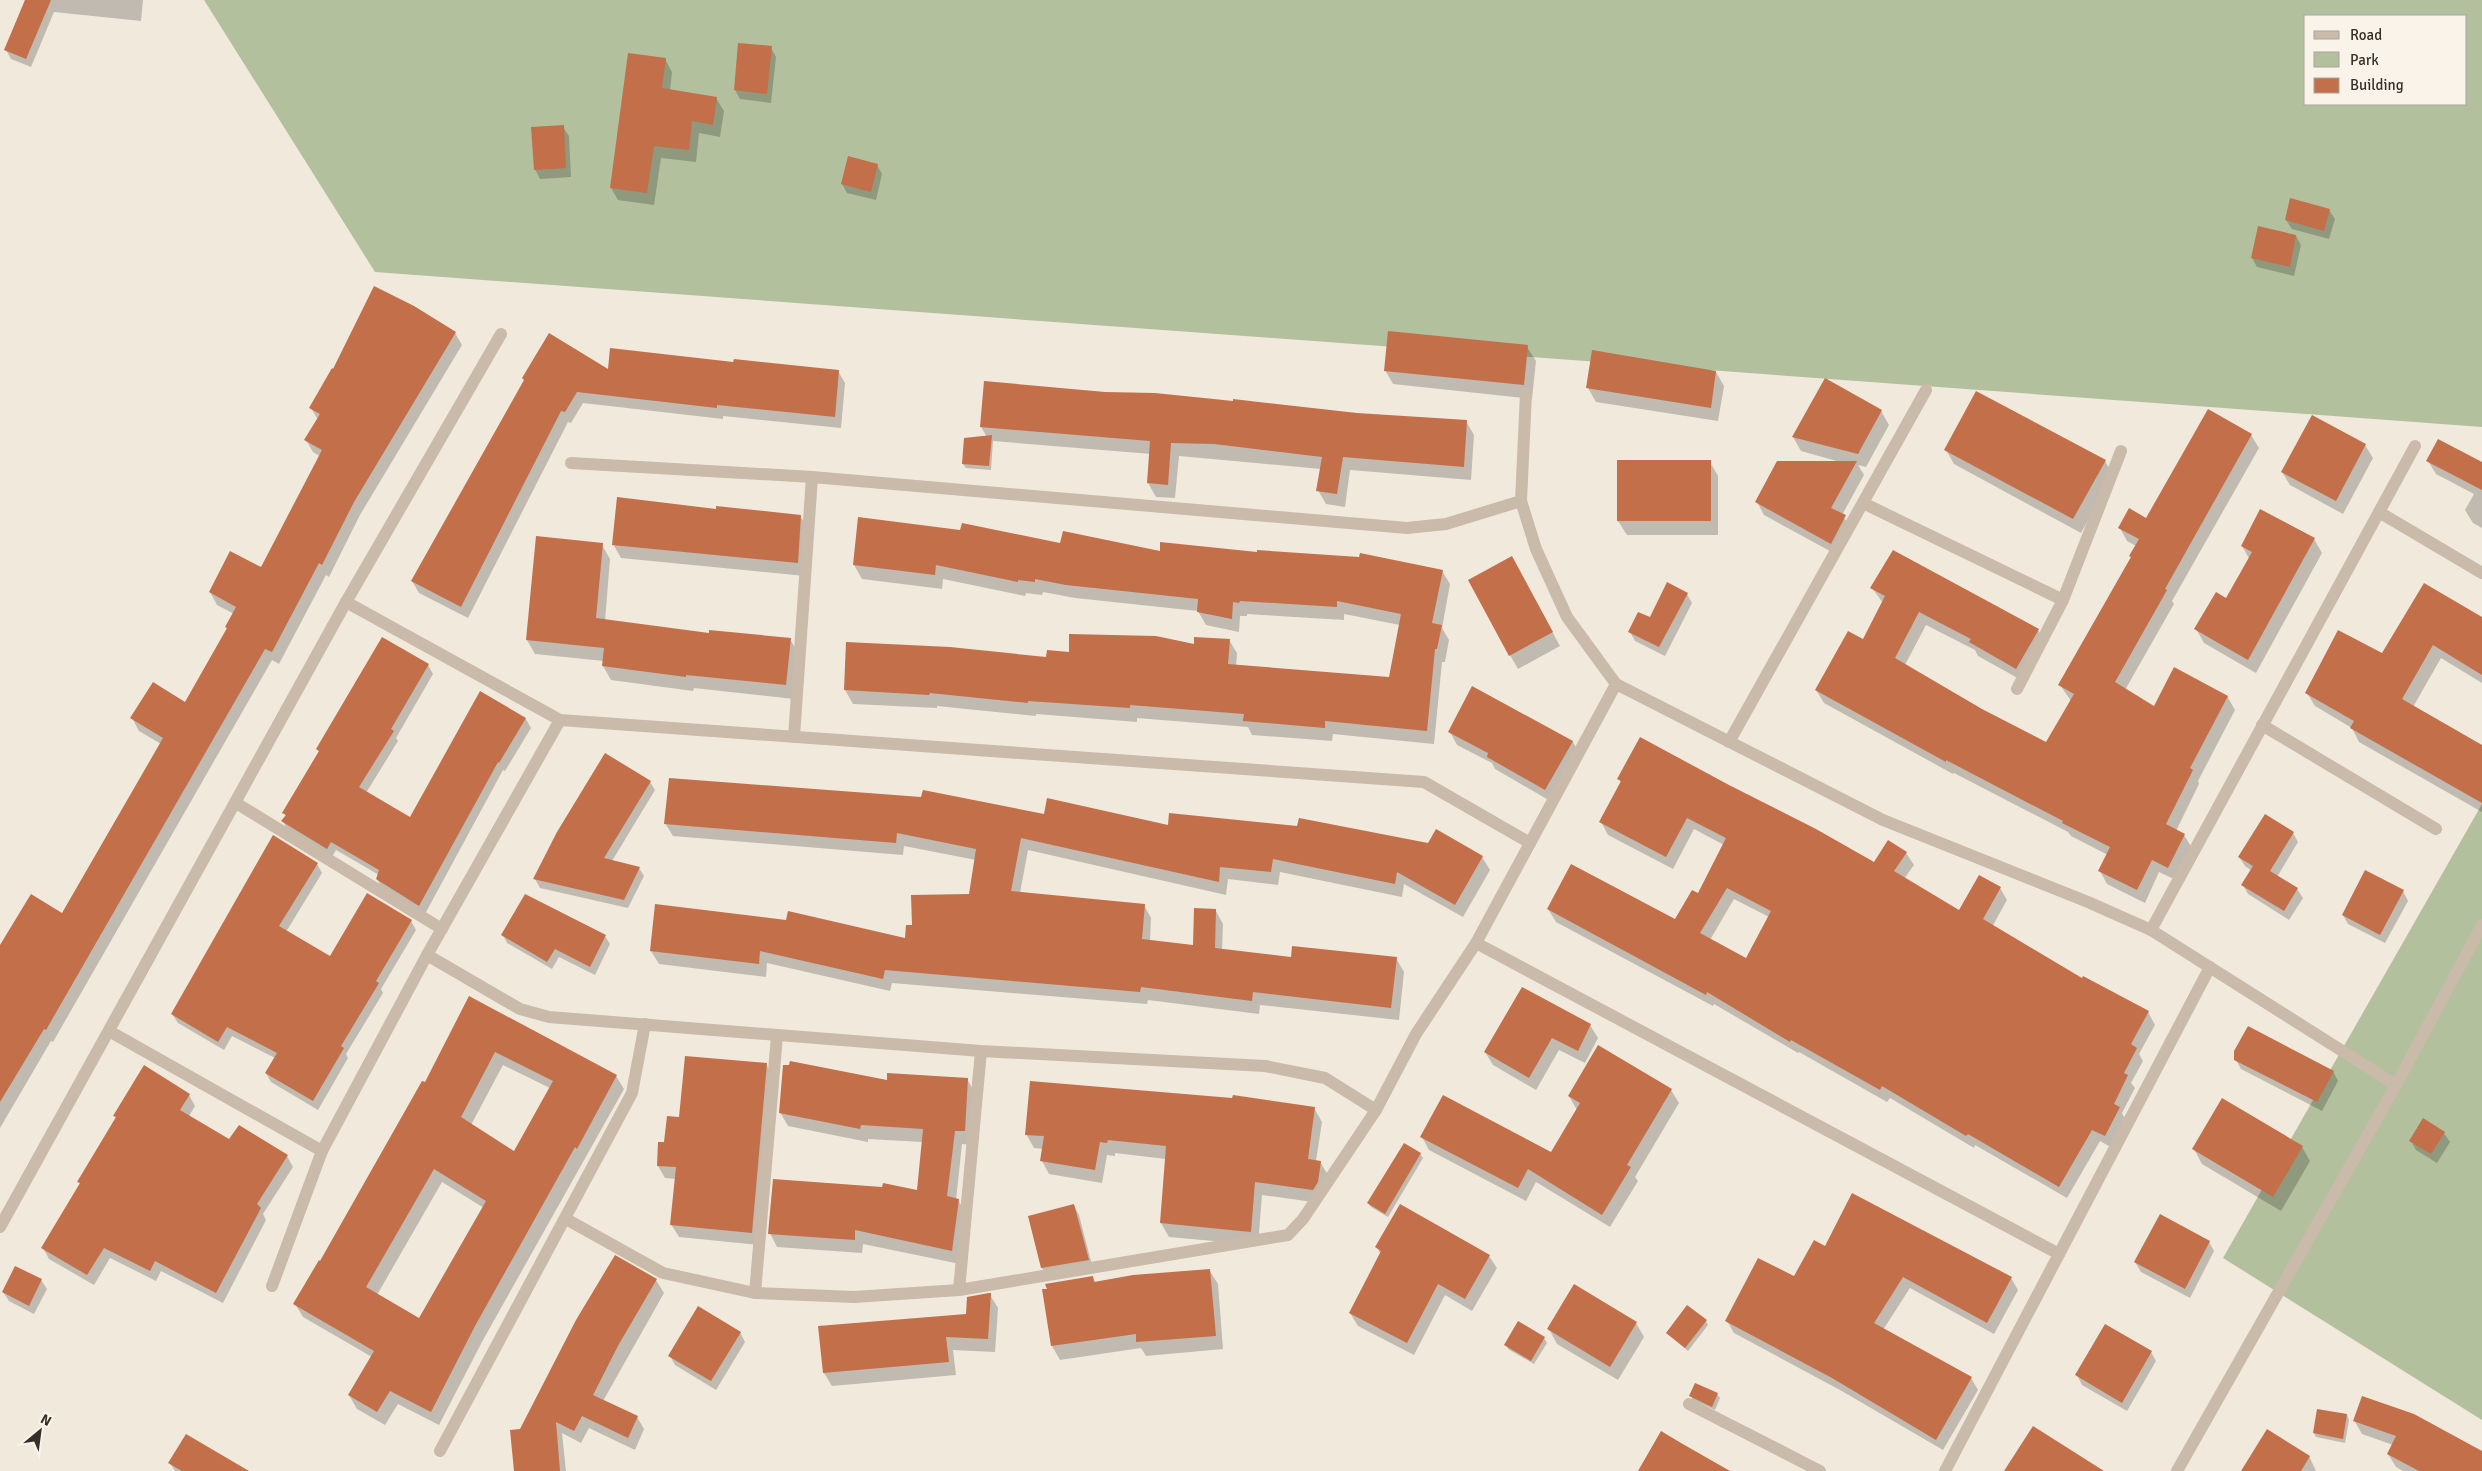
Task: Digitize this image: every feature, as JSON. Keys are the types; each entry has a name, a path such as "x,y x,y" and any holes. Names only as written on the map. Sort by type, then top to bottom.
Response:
{"street":[{"path":"0,1227 346,602 501,334"},
{"path":"1729,742 1926,390"},
{"path":"1526,394 1521,501 1536,549 1567,617 1616,684 1883,820 2088,902 2151,930 2396,1085"},
{"path":"2151,930 2415,446"},
{"path":"2016,689 2063,600 2121,451"},
{"path":"571,463 812,477 1407,528 1446,524 1521,501"},
{"path":"794,737 812,477"},
{"path":"1863,503 2063,600"},
{"path":"2379,512 2482,573"},
{"path":"346,602 560,720 1424,782 1530,843"},
{"path":"566,1219 663,1273 755,1292 854,1297 960,1290 1288,1235 1303,1219 1376,1110 1416,1034 1476,943 1616,684"},
{"path":"272,1286 322,1151 426,956 560,720"},
{"path":"2262,725 2436,829"},
{"path":"236,803 442,929"},
{"path":"2177,1471 2396,1085 2482,926"},
{"path":"1476,943 2059,1254"},
{"path":"426,956 520,1009 549,1017 981,1051 1264,1066 1325,1078 1376,1110"},
{"path":"1945,1471 2210,967"},
{"path":"440,1451 632,1093 645,1024"},
{"path":"109,1031 322,1151"},
{"path":"755,1292 778,1036"},
{"path":"960,1290 981,1051"},
{"path":"1689,1404 1820,1471"}],"green space":[{"path":"204,0 2482,0 2482,427 375,272"},
{"path":"2482,804 2482,1420 2223,1258"}],"building":[{"path":"25,0 51,0 26,59 4,50"},
{"path":"738,43 772,46 767,94 734,90"},
{"path":"628,53 666,58 662,88 717,97 713,125 692,121 689,150 654,146 647,193 610,188"},
{"path":"564,125 566,168 534,170 531,127"},
{"path":"848,156 878,164 871,192 841,184"},
{"path":"2290,198 2330,209 2324,231 2285,220"},
{"path":"2258,226 2296,235 2290,267 2251,258"},
{"path":"374,286 414,306 456,332 354,502 322,565 319,563 272,652 265,649 46,1030 44,1029 0,1102 0,945 31,894 62,913 163,738 130,718 153,682 185,702 227,628 225,627 236,607 209,592 230,551 261,567 322,450 304,440 320,414 309,408 333,369"},
{"path":"1388,331 1528,345 1524,385 1384,371"},
{"path":"549,333 608,369 610,348 733,362 734,359 839,370 835,417 717,405 717,408 577,392 565,412 561,411 461,607 411,581 524,380 522,378"},
{"path":"1592,350 1716,371 1711,408 1586,388"},
{"path":"1825,378 1882,410 1858,454 1792,437"},
{"path":"984,381 1105,392 1155,393 1233,401 1233,399 1357,413 1467,420 1464,467 1343,457 1337,494 1316,491 1322,457 1214,444 1171,443 1168,485 1147,483 1150,441 980,427"},
{"path":"1976,391 2106,460 2073,519 1944,450"},
{"path":"2208,409 2252,434 2115,682 2154,706 2174,667 2228,696 2190,768 2193,770 2166,824 2185,834 2168,868 2152,860 2137,890 2098,871 2110,847 1946,760 1946,762 1815,690 1848,631 1863,639 1885,596 1870,588 1893,550 2039,629 2016,669 1969,642 1971,639 1919,612 1895,658 1982,709 2046,742 2074,694 2058,685 2131,557 2129,556 2139,539 2118,528 2129,508 2146,518"},
{"path":"2312,415 2366,444 2336,501 2281,472"},
{"path":"992,435 989,466 962,464 964,438"},
{"path":"2438,439 2482,462 2482,490 2426,461"},
{"path":"1617,460 1711,460 1711,521 1617,521"},
{"path":"1777,461 1857,461 1831,508 1846,515 1831,544 1755,502"},
{"path":"617,497 716,509 716,506 801,515 798,563 612,545"},
{"path":"2260,509 2315,538 2248,660 2194,629 2216,592 2226,598 2252,552 2241,546"},
{"path":"858,517 960,530 962,523 1060,543 1063,531 1160,551 1160,542 1257,552 1257,550 1359,557 1360,553 1443,570 1432,623 1442,625 1437,649 1435,649 1427,731 1325,721 1325,728 1243,721 1244,714 1130,705 1130,708 1028,701 1028,703 930,693 929,695 844,690 846,642 950,647 1046,657 1047,650 1069,652 1069,634 1156,636 1194,644 1194,637 1230,639 1228,664 1389,677 1401,614 1337,601 1337,607 1240,601 1239,603 1233,602 1232,619 1197,612 1198,599 1066,585 1035,579 1035,582 1018,580 1018,582 936,565 935,575 853,565"},
{"path":"536,536 603,543 596,618 709,633 709,630 791,638 786,685 686,675 686,677 602,666 604,648 526,640"},
{"path":"1512,556 1553,632 1509,656 1468,580"},
{"path":"1667,582 1688,593 1659,647 1628,632 1638,612 1650,617"},
{"path":"2424,583 2482,617 2482,675 2433,645 2402,699 2482,745 2482,803 2350,728 2354,721 2305,693 2338,630 2382,653"},
{"path":"382,637 429,664 391,729 394,731 359,787 410,817 480,691 526,718 498,762 419,906 376,879 379,870 331,842 327,849 281,821 286,815 282,813 319,751 316,749"},
{"path":"1472,686 1573,741 1545,790 1487,757 1488,753 1448,732"},
{"path":"1640,737 1816,829 1874,862 1888,840 1907,852 1894,871 1959,910 1979,875 2001,887 1983,919 2082,978 2083,976 2149,1011 2131,1044 2137,1048 2124,1073 2128,1075 2114,1104 2120,1107 2105,1136 2092,1130 2059,1187 1968,1134 1966,1136 1882,1086 1880,1090 1791,1040 1790,1042 1707,992 1706,995 1547,909 1571,864 1675,919 1692,890 1698,893 1726,838 1687,818 1666,857 1599,822 1621,781 1617,779","holes":["1727,888 1771,911 1746,958 1700,933"]},
{"path":"605,753 651,781 604,858 640,867 624,900 533,879 557,832"},
{"path":"669,778 921,797 923,790 1044,814 1047,798 1168,825 1169,813 1297,826 1299,818 1428,843 1436,829 1483,856 1455,905 1397,872 1395,884 1273,859 1271,872 1220,867 1219,882 1021,838 1011,891 1145,904 1142,939 1193,945 1194,908 1216,909 1215,948 1291,957 1292,946 1397,957 1391,1008 1253,992 1252,1001 1141,987 1140,992 885,970 883,979 760,951 759,964 650,951 655,904 786,920 788,911 905,938 906,925 912,925 911,895 969,894 976,849 897,833 896,843 664,824"},
{"path":"2265,814 2294,832 2270,871 2298,888 2284,911 2241,885 2253,866 2238,857"},
{"path":"273,835 318,863 279,926 330,956 367,893 412,920 376,981 379,983 341,1046 344,1048 313,1101 265,1073 277,1053 227,1027 218,1042 171,1014"},
{"path":"2365,870 2404,890 2380,935 2342,915"},
{"path":"525,894 606,935 590,967 555,949 547,962 501,935"},
{"path":"1522,987 1591,1024 1578,1051 1552,1038 1529,1078 1484,1052"},
{"path":"469,996 617,1075 577,1149 575,1147 475,1326 431,1412 390,1391 377,1412 348,1395 374,1351 293,1304 320,1261 422,1081 425,1082","holes":["495,1052 553,1081 514,1151 461,1117","434,1169 486,1201 419,1318 366,1287"]},
{"path":"2248,1026 2334,1071 2317,1102 2234,1060 2234,1051"},
{"path":"1598,1045 1672,1089 1627,1165 1631,1167 1602,1215 1528,1169 1518,1188 1420,1137 1443,1095 1551,1152 1580,1103 1568,1096"},
{"path":"685,1056 767,1063 752,1233 670,1225 676,1167 657,1166 658,1142 664,1142 667,1116 679,1117"},
{"path":"790,1061 887,1080 887,1073 968,1078 965,1131 955,1131 947,1196 959,1199 952,1251 855,1230 855,1240 768,1234 773,1179 882,1187 883,1183 917,1190 923,1129 861,1125 860,1129 779,1113 783,1065 789,1065"},
{"path":"144,1065 190,1094 180,1110 229,1139 239,1125 288,1155 257,1204 261,1208 216,1293 155,1261 150,1271 104,1248 87,1275 41,1248 80,1183 77,1182 116,1117 113,1116"},
{"path":"1030,1081 1232,1098 1233,1095 1315,1107 1308,1159 1321,1161 1318,1182 1313,1190 1255,1182 1251,1232 1160,1223 1166,1146 1108,1140 1107,1143 1100,1142 1095,1170 1040,1161 1044,1136 1025,1135"},
{"path":"2222,1098 2303,1146 2273,1197 2192,1149"},
{"path":"2423,1118 2445,1132 2431,1154 2409,1141"},
{"path":"1404,1143 1421,1153 1385,1214 1367,1203"},
{"path":"1852,1193 2012,1277 1987,1323 1903,1277 1874,1323 1972,1377 1936,1440 1832,1378 1725,1321 1758,1258 1794,1276 1814,1240 1825,1246"},
{"path":"1074,1204 1089,1260 1041,1268 1028,1216"},
{"path":"1400,1204 1490,1255 1465,1299 1438,1284 1407,1343 1349,1313 1381,1251 1375,1247"},
{"path":"2160,1214 2210,1241 2185,1289 2134,1262"},
{"path":"615,1255 657,1279 619,1344 593,1395 638,1416 628,1438 582,1416 574,1431 556,1422 560,1471 514,1471 510,1430 520,1429 576,1320"},
{"path":"15,1266 42,1279 29,1306 2,1292"},
{"path":"1210,1269 1216,1336 1136,1342 1136,1334 1051,1346 1042,1289 1047,1289 1045,1284 1093,1276 1094,1282 1133,1275"},
{"path":"1574,1284 1637,1322 1610,1367 1547,1329"},
{"path":"991,1293 988,1339 946,1337 949,1362 823,1373 818,1326 966,1314 967,1297"},
{"path":"1687,1305 1707,1320 1685,1348 1666,1333"},
{"path":"698,1306 741,1332 711,1381 668,1356"},
{"path":"1518,1321 1545,1337 1531,1361 1504,1345"},
{"path":"2105,1324 2152,1351 2122,1403 2075,1375"},
{"path":"1695,1383 1718,1393 1712,1407 1689,1396"},
{"path":"2362,1396 2414,1414 2482,1451 2482,1471 2419,1471 2387,1454 2396,1436 2353,1421"},
{"path":"2317,1409 2347,1414 2343,1439 2313,1433"},
{"path":"2033,1426 2104,1471 2004,1471"},
{"path":"2267,1429 2310,1456 2301,1471 2241,1471"},
{"path":"1661,1431 1681,1443 1730,1471 1638,1471"},
{"path":"186,1434 249,1471 182,1471 168,1463"}]}
